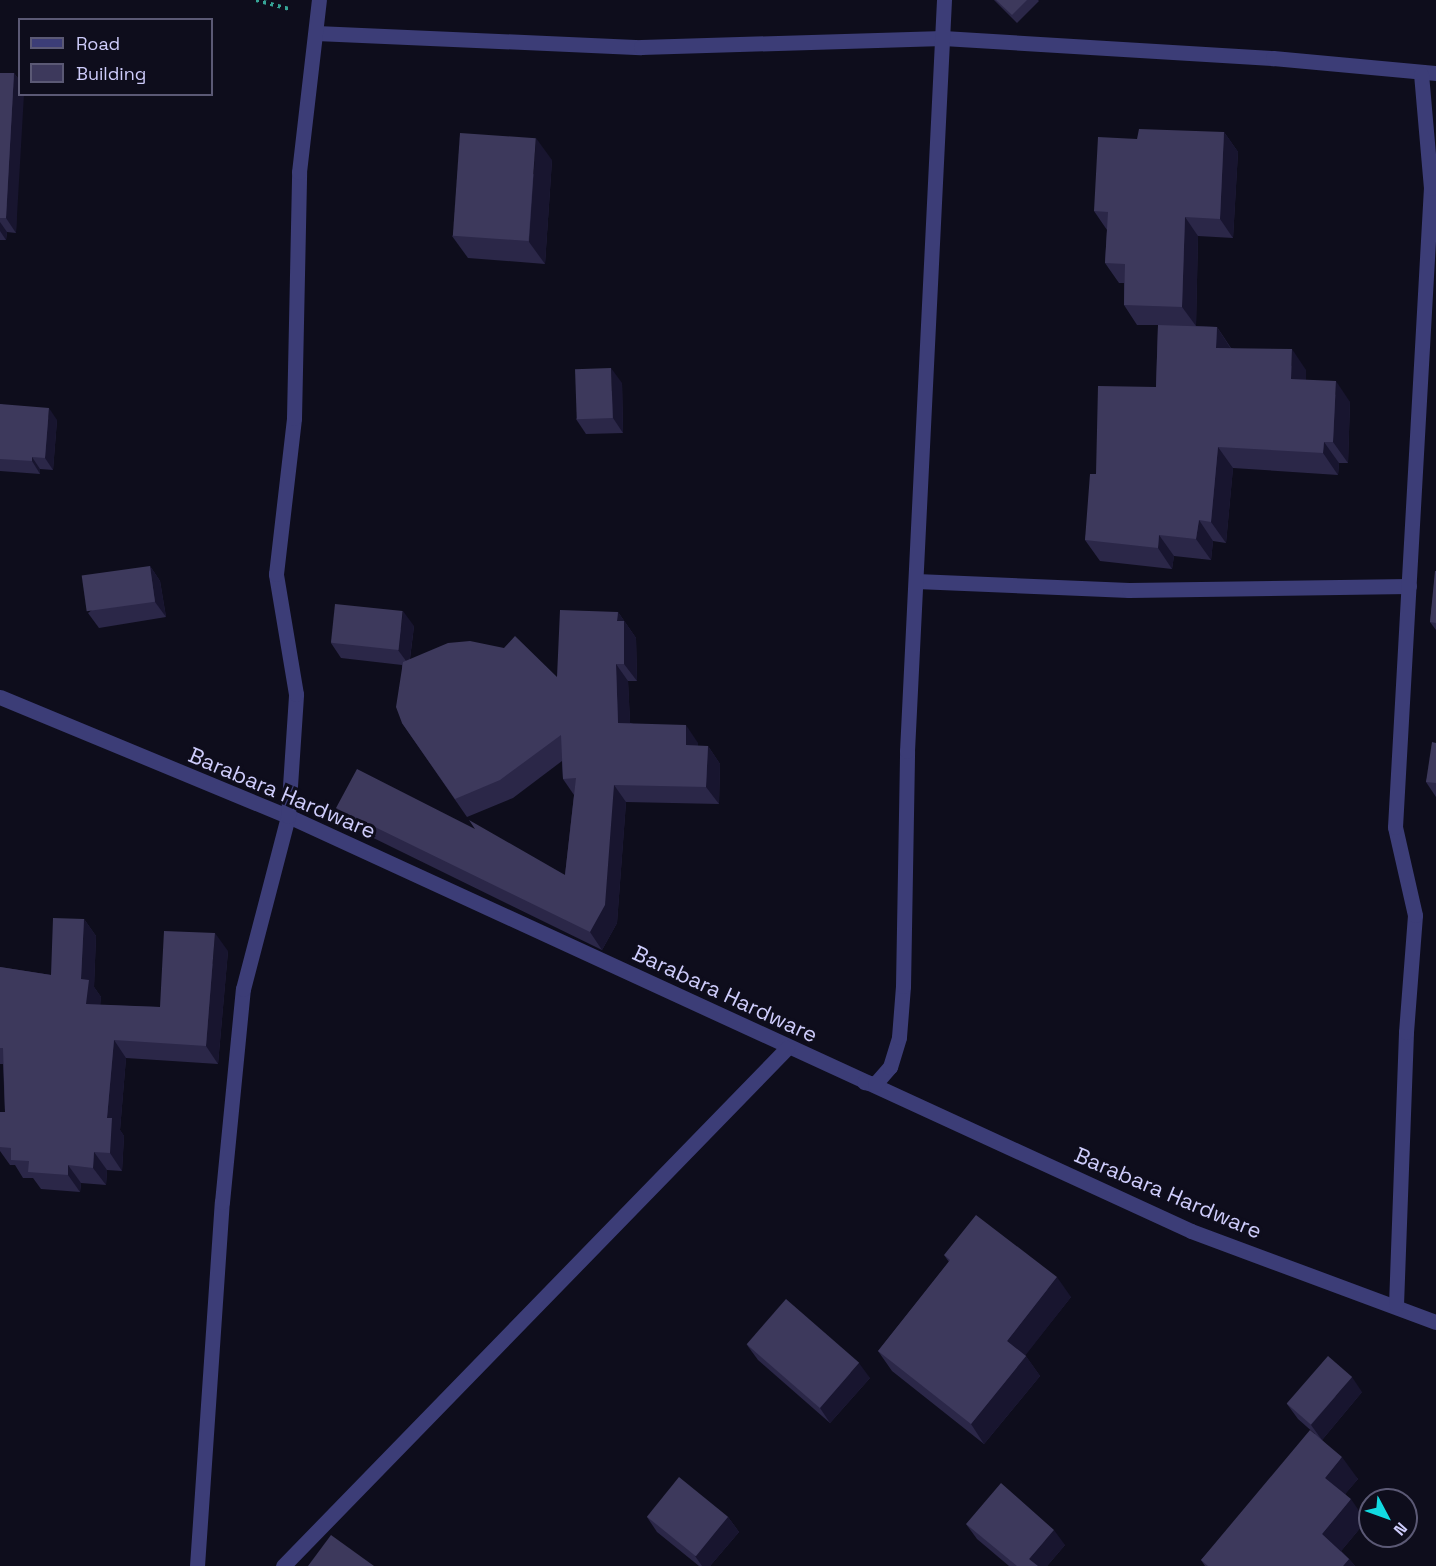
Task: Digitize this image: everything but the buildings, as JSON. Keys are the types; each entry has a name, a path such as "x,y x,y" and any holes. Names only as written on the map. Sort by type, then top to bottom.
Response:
{"street":[{"path":"864,1082 875,1084 890,1067 899,1037 916,581 944,0"},
{"path":"197,1566 222,1202 243,989 288,816 296,694 276,574 294,418 299,172 318,7"},
{"path":"316,33 641,47 943,38 1261,57 1428,74 1431,188 1395,827 1415,915 1406,1032 1396,1305"},
{"path":"916,581 1129,590 1410,586"},
{"name":"Barabara Hardware","path":"0,697 288,816 787,1048 1191,1231 1396,1305 1436,1322"},
{"path":"283,1566 787,1048"}],"path":[{"path":"256,0 318,7"}]}
